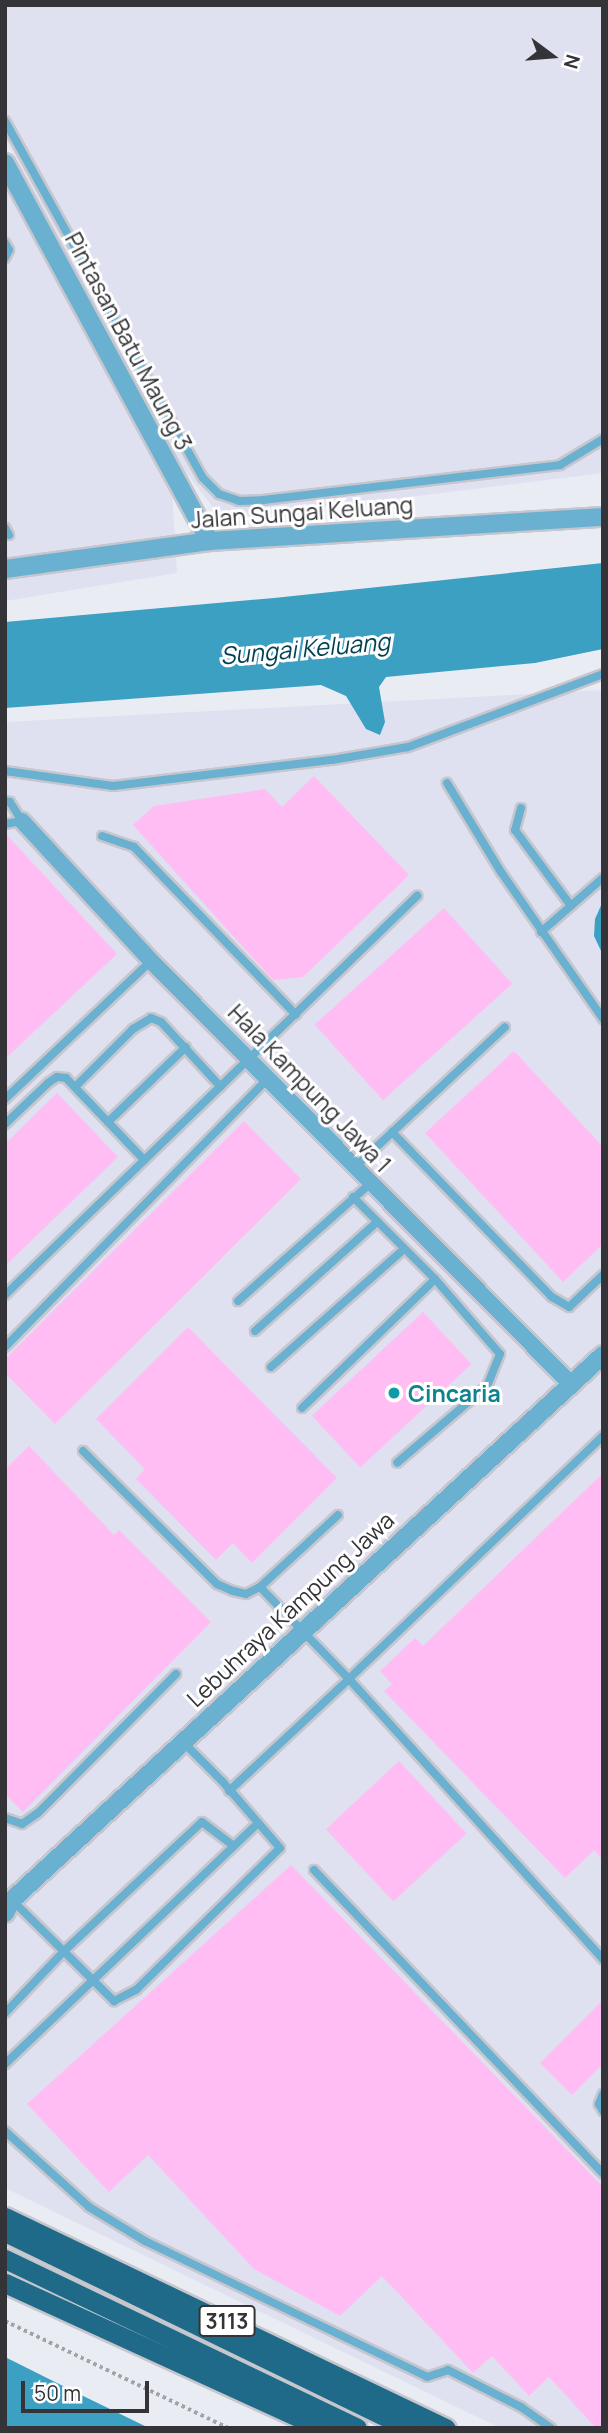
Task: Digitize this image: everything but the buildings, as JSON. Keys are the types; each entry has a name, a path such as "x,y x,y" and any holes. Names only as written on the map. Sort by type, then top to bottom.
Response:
{"highway":[{"name":"3113","path":"5,2217 446,2428"},
{"name":"3113","path":"5,2232 409,2428"},
{"name":"3113","path":"5,2259 357,2428"},
{"name":"3113","path":"5,2283 321,2428"}],"street":[{"name":"Pintasan Batu Maung 3","path":"5,163 209,541"},
{"name":"Jalan Sungai Keluang","path":"5,569 209,541 603,517"},
{"name":"Hala Kampung Jawa 1","path":"22,821 151,961 251,1058 355,1167 570,1383"},
{"name":"Lebuhraya Kampung Jawa","path":"7,1902 603,1355"}],"lane":[{"path":"5,121 203,478 219,494 239,501 263,500 560,465 603,439"},
{"path":"5,243 9,250 5,258"},
{"path":"5,771 113,786 332,760 408,747 603,674"},
{"path":"447,783 541,932 603,1019"},
{"path":"5,801 10,802 22,821 5,824"},
{"path":"521,808 515,830 570,906"},
{"path":"102,836 134,847 296,1015"},
{"path":"541,932 603,878"},
{"path":"5,1295 417,896"},
{"path":"5,1099 151,961"},
{"path":"75,1087 133,1029 151,1018 161,1023 186,1047 221,1087"},
{"path":"355,1167 505,1027"},
{"path":"108,1122 186,1047"},
{"path":"5,1124 57,1077 66,1078 144,1160"},
{"path":"5,1347 269,1077"},
{"path":"392,1132 552,1297 569,1307 603,1275"},
{"path":"238,1301 371,1183"},
{"path":"353,1197 403,1250 435,1279 500,1354 487,1386 397,1463"},
{"path":"255,1331 377,1222"},
{"path":"271,1367 403,1250"},
{"path":"302,1408 435,1279"},
{"path":"229,1791 603,1436"},
{"path":"83,1451 217,1584 246,1594 260,1587 338,1515"},
{"path":"260,1587 349,1679 603,1959"},
{"path":"5,1818 22,1824 38,1813 176,1674"},
{"path":"7,1902 114,2001 136,1990 277,1852 279,1845 183,1741"},
{"path":"5,2013 63,1952 202,1822 234,1846"},
{"path":"5,2064 258,1823"},
{"path":"314,1870 603,2174"},
{"path":"603,2094 600,2104 603,2111"},
{"path":"5,2131 89,2207 145,2241 427,2377 448,2370 521,2407 551,2428"}],"path":[{"path":"5,2321 228,2428"}],"shaded area":[{"path":"5,5 603,5 603,473 223,520 170,452 5,138"},
{"path":"5,173 172,492 177,573 5,601"},
{"path":"603,690 603,2428 500,2428 5,2188 5,722"}],"water":[{"name":"Sungai Keluang","path":"603,563 603,649 535,663 386,677 379,687 385,722 380,735 366,729 346,696 321,685 5,708 5,622 274,598"},
{"path":"603,901 603,955 594,936 595,919"},
{"path":"5,2357 73,2391 149,2428 5,2428"}],"place":[{"name":"Cincaria","path":"394,1393"}]}
